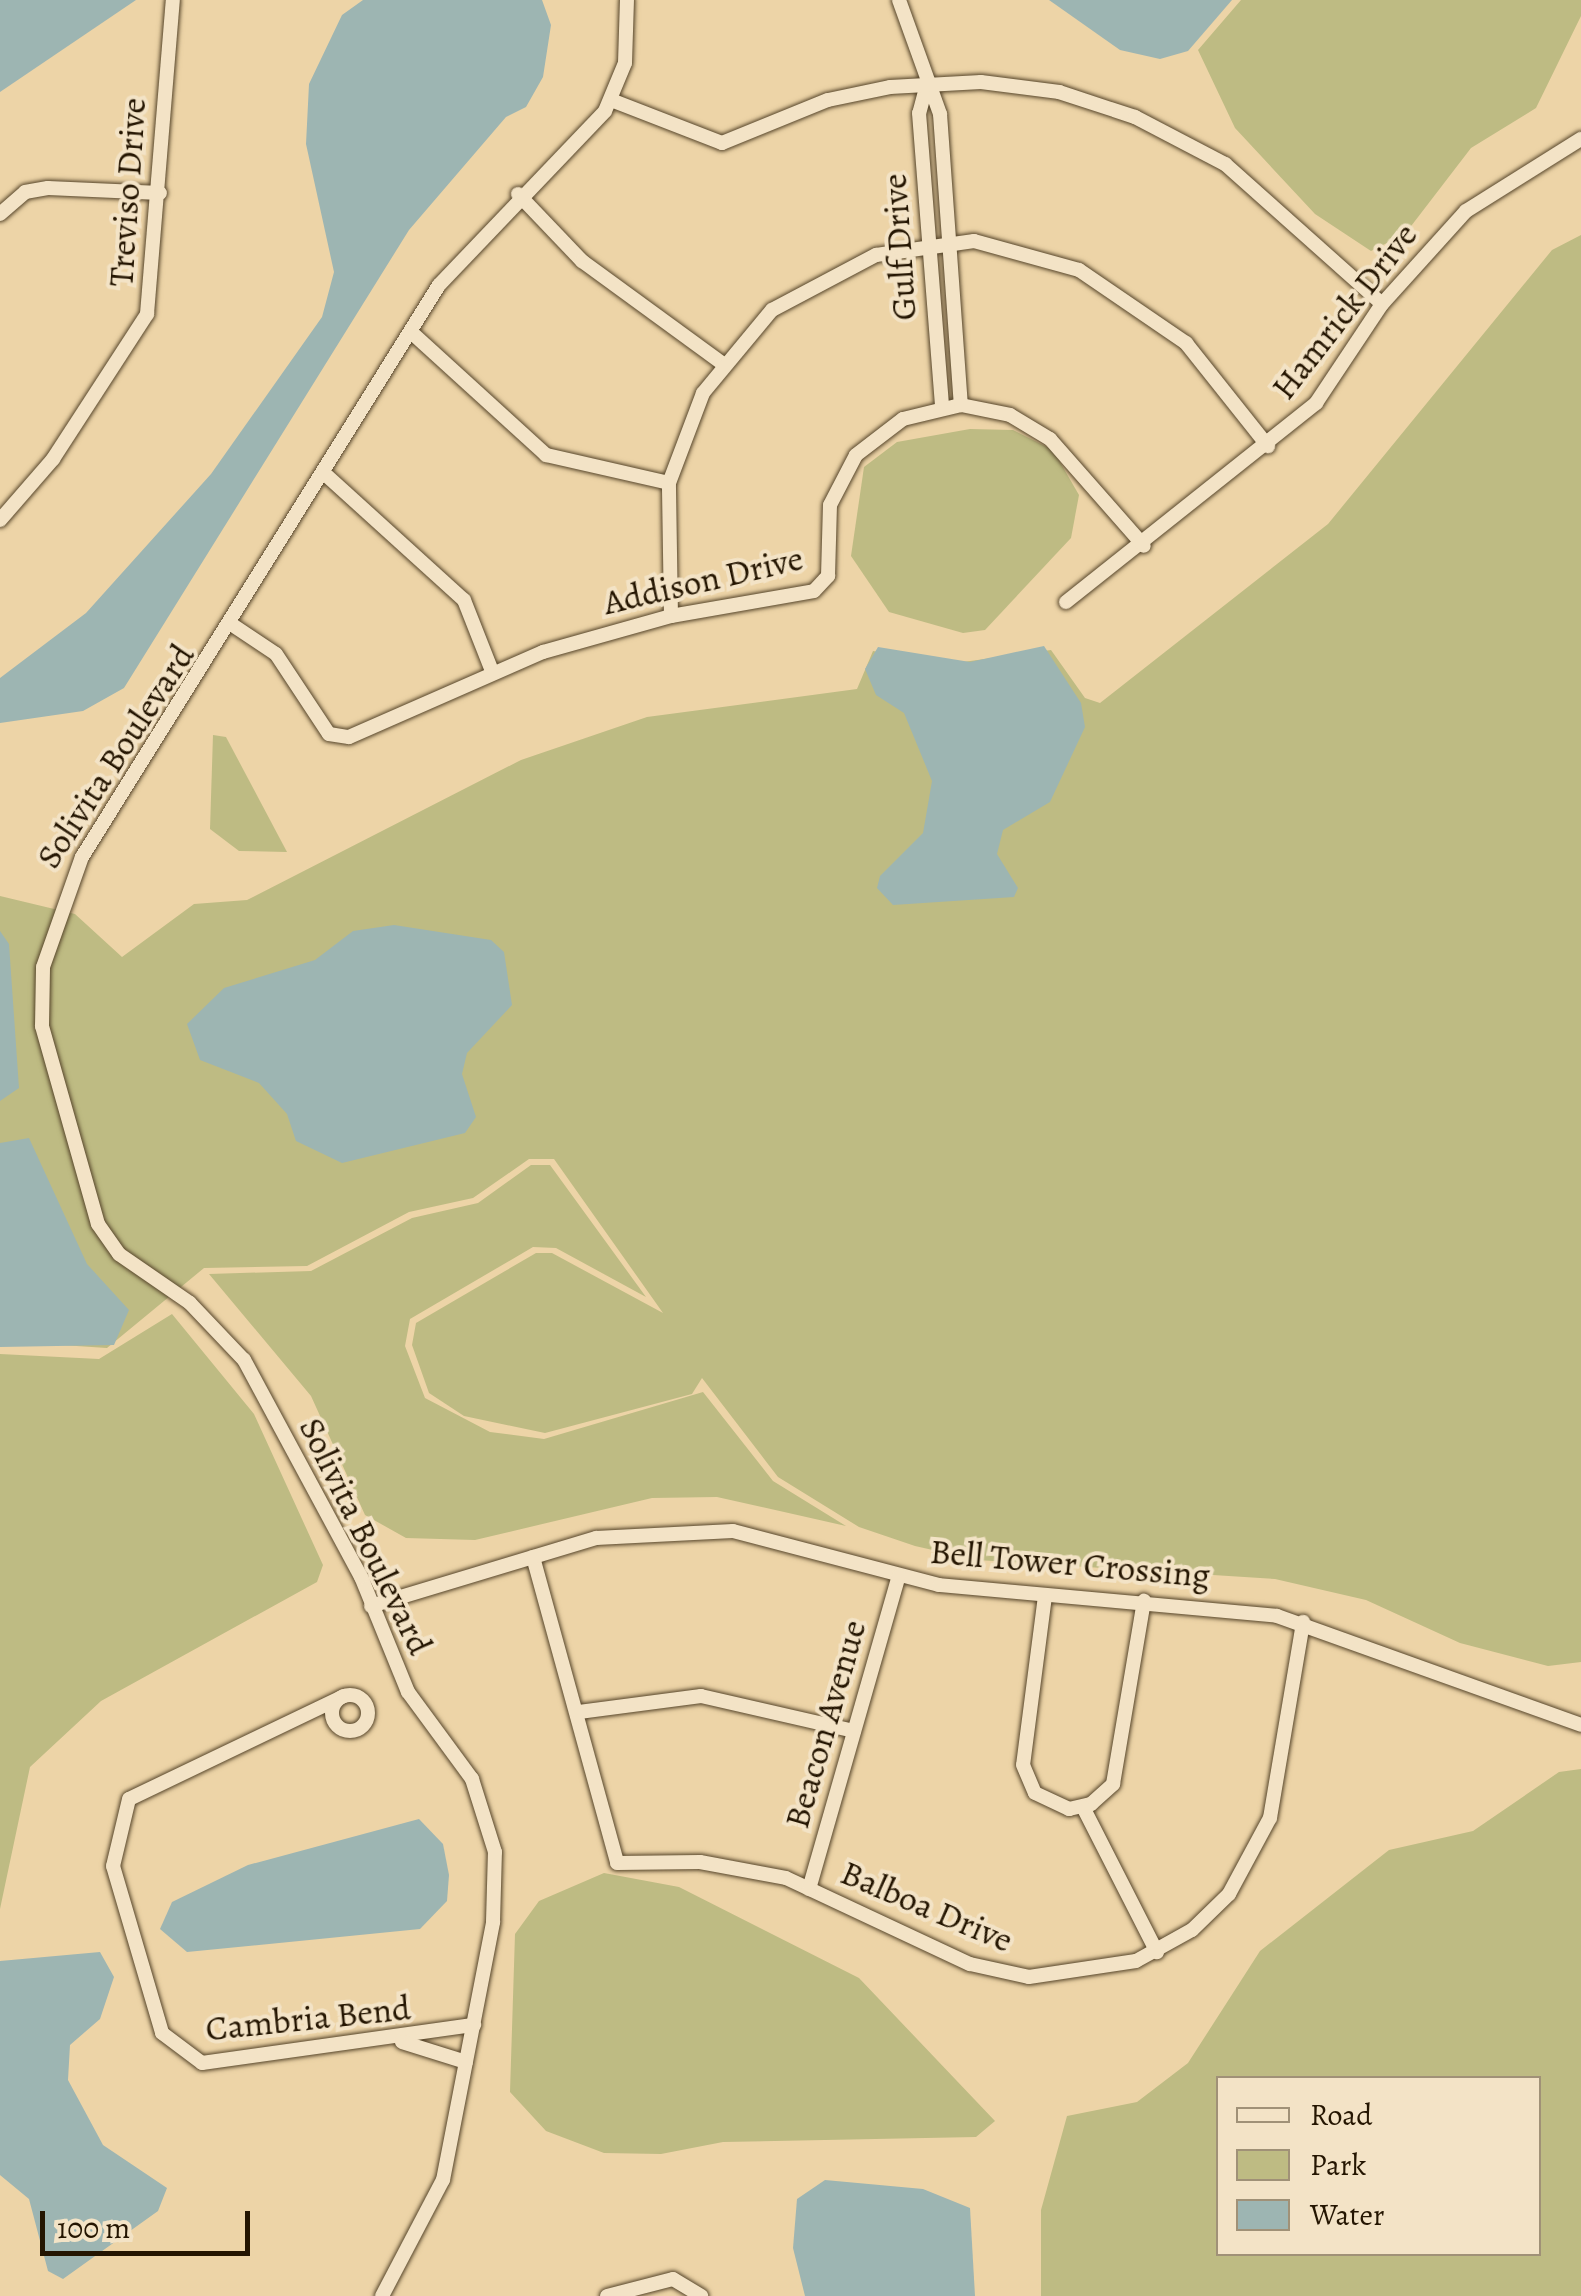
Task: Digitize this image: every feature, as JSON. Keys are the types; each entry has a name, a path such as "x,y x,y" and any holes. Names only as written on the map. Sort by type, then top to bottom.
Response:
{"street":[{"name":"Treviso Drive","path":"0,520 54,460 147,314 173,0"},
{"name":"Gulf Drive","path":"899,0 940,114 961,405"},
{"name":"Solivita Boulevard","path":"382,2296 434,2208 474,2026 498,1892 496,1852 472,1780 408,1692 372,1606 244,1360 190,1303 119,1254 98,1224 42,1026 46,948 72,874 234,626 462,253 518,194 584,138 611,100 628,46 632,1"},
{"path":"611,100 722,143 828,100 928,83 1033,87 1174,134 1272,200 1382,304"},
{"name":"Gulf Drive","path":"928,83 919,113 942,408"},
{"name":"Hamrick Drive","path":"1066,602 1144,546 1268,446 1331,384 1382,304 1466,212 1581,139"},
{"path":"0,214 25,192 48,188 160,192"},
{"path":"518,194 582,261 722,364"},
{"path":"671,616 669,483 722,364 804,287 928,243 948,241 1049,258 1135,302 1186,342 1268,446"},
{"path":"411,332 554,460 669,483"},
{"name":"Addison Drive","path":"234,626 276,654 335,737 492,671 671,616 820,588 830,505 847,467 890,426 961,405 1010,415 1050,439 1144,546"},
{"path":"326,475 464,600 492,671"},
{"name":"Bell Tower Crossing","path":"372,1606 596,1538 699,1529 814,1546 899,1576 1045,1596 1144,1601 1303,1622 1581,1724"},
{"name":"Balboa Drive","path":"533,1557 579,1712 617,1863 729,1865 809,1889 999,1972 1076,1976 1157,1952 1218,1907 1258,1850 1275,1801 1303,1622"},
{"name":"Beacon Avenue","path":"809,1889 899,1576"},
{"path":"1045,1596 1022,1765 1040,1798 1083,1807 1109,1790 1119,1769 1144,1601"},
{"name":"Cambria Bend","path":"344,1696 129,1799 113,1866 174,2051 202,2063 306,2044 401,2042 474,2026"},
{"path":"579,1712 701,1696 854,1731"},
{"path":"1083,1807 1157,1952"},
{"path":"401,2042 466,2062"},
{"path":"607,2296 673,2279 701,2296"}],"green space":[{"path":"1241,0 1581,0 1581,16 1536,108 1471,148 1405,234 1371,251 1315,214 1235,128 1198,50"},
{"path":"1581,235 1581,1662 1548,1666 1460,1643 1366,1600 1275,1579 977,1560 915,1546 859,1527 778,1477 702,1378 692,1394 545,1433 464,1416 429,1393 412,1345 416,1323 536,1253 552,1253 663,1313 554,1159 529,1159 473,1198 409,1212 307,1266 204,1268 107,1348 0,1341 0,896 75,914 122,957 194,904 247,900 521,760 647,717 857,689 873,651 948,664 1051,650 1085,698 1100,703 1328,524 1552,250"},
{"path":"970,429 1013,430 1053,450 1079,495 1071,538 985,630 963,633 889,612 851,556 864,467 897,442"},
{"path":"213,735 226,737 287,852 239,851 210,829"},
{"path":"531,1165 550,1165 646,1297 556,1248 533,1247 410,1319 405,1346 425,1398 490,1432 544,1439 703,1392 773,1481 846,1526 717,1497 652,1498 475,1540 406,1538 365,1515 311,1396 209,1274 311,1271 412,1218 478,1203"},
{"path":"172,1314 254,1414 323,1565 317,1582 101,1701 30,1767 0,1909 0,1354 99,1359"},
{"path":"1581,1769 1581,2296 1041,2296 1041,2210 1067,2116 1137,2102 1188,2063 1260,1951 1389,1850 1473,1831 1559,1772"},
{"path":"604,1873 679,1887 859,1978 995,2121 976,2137 723,2142 661,2154 604,2153 546,2131 510,2092 515,1934 539,1901"}],"water":[{"path":"0,0 136,0 0,92"},
{"path":"363,0 542,0 551,25 543,77 526,107 506,117 409,230 124,688 83,711 0,723 0,678 86,613 211,474 322,317 334,272 306,144 309,84 342,15"},
{"path":"1049,0 1232,0 1188,51 1160,59 1120,50"},
{"path":"1044,646 1081,703 1085,727 1050,802 1003,830 997,854 1018,888 1014,897 893,905 877,888 880,876 923,833 932,781 904,713 876,695 865,669 878,647 970,662"},
{"path":"394,925 491,940 504,952 512,1005 467,1053 462,1074 476,1117 465,1133 342,1163 296,1141 287,1114 259,1083 200,1060 187,1024 224,988 315,960 353,931"},
{"path":"0,931 9,944 19,1088 0,1101"},
{"path":"29,1138 87,1264 129,1310 114,1345 0,1347 0,1143"},
{"path":"419,1819 443,1844 449,1875 447,1901 420,1929 187,1952 160,1929 172,1902 248,1865"},
{"path":"100,1952 114,1977 100,2019 70,2045 68,2080 103,2145 167,2188 158,2211 63,2279 48,2271 29,2199 0,2175 0,1961"},
{"path":"825,2180 923,2189 970,2208 975,2296 805,2296 793,2248 797,2199"}]}
